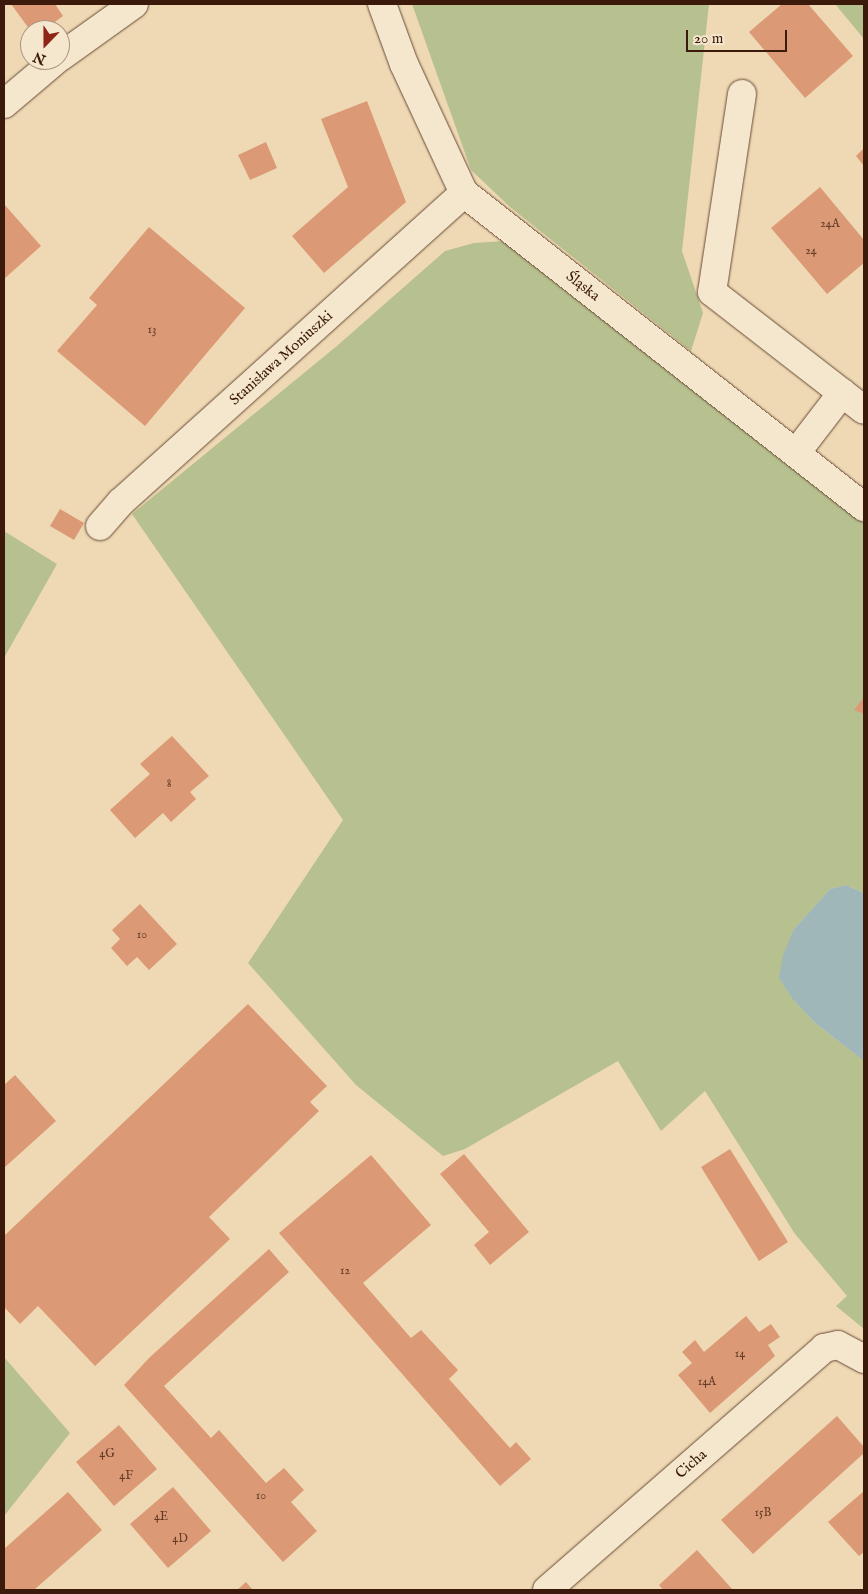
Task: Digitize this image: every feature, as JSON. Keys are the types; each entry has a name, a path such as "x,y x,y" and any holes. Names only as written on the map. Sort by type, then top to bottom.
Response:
{"street":[{"path":"70,50 134,4"},
{"name":"Śląska","path":"382,4 404,64 464,193 864,507"},
{"path":"4,104 44,70"},
{"path":"742,94 712,292 864,410"},
{"name":"Stanisława Moniuszki","path":"100,526 121,502 464,193"},
{"path":"796,453 842,393"},
{"name":"Cicha","path":"547,1590 824,1348 838,1345 864,1359"}],"green space":[{"path":"412,4 709,4 682,251 703,313 691,351 510,207 471,170"},
{"path":"835,4 864,4 864,39"},
{"path":"504,241 864,522 864,893 846,885 830,889 794,929 794,1001 815,1023 864,1061 864,1329 836,1306 847,1296 795,1234 705,1091 661,1131 618,1061 465,1149 443,1156 356,1085 248,963 343,820 132,514 338,345 445,251 474,243"},
{"path":"4,531 57,564 4,658"},
{"path":"4,1357 70,1433 4,1516"}],"water":[{"path":"846,885 864,893 864,1061 815,1023 794,1001 779,978 783,955 794,929 830,889"}],"building":[{"path":"11,4 55,4 63,16 58,20 23,20"},
{"path":"782,4 808,4 853,56 805,98 749,32"},
{"path":"367,101 406,202 324,273 292,236 348,187 321,119"},
{"path":"266,142 277,168 250,180 238,155"},
{"path":"864,148 864,166 856,156"},
{"path":"820,187 864,240 864,263 827,294 771,228"},
{"path":"4,204 41,246 4,279"},
{"path":"149,227 245,308 145,426 57,351 97,305 89,298"},
{"path":"60,509 84,523 74,540 50,526"},
{"path":"864,697 864,714 854,710"},
{"path":"172,736 209,776 190,792 196,799 171,822 163,813 135,838 110,810 150,774 140,764"},
{"path":"140,904 177,944 149,970 137,957 127,966 111,948 120,939 112,930"},
{"path":"248,1004 327,1086 310,1102 319,1111 209,1217 230,1239 95,1366 38,1306 20,1324 4,1307 4,1236"},
{"path":"15,1075 56,1121 4,1168 4,1085"},
{"path":"730,1149 788,1242 759,1261 701,1167"},
{"path":"464,1154 529,1232 490,1265 474,1245 489,1232 440,1174"},
{"path":"371,1155 431,1225 363,1283 411,1338 421,1330 458,1370 449,1379 510,1448 516,1442 531,1459 500,1486 279,1233"},
{"path":"269,1249 289,1272 164,1386 211,1438 219,1430 266,1483 284,1468 304,1490 291,1502 317,1531 283,1562 124,1385 149,1358"},
{"path":"746,1316 759,1332 771,1324 780,1337 768,1345 775,1356 710,1413 678,1375 692,1363 682,1352 695,1340 704,1352"},
{"path":"837,1416 864,1447 864,1453 753,1554 721,1520"},
{"path":"119,1425 157,1469 114,1506 76,1462"},
{"path":"173,1487 211,1531 168,1568 130,1524"},
{"path":"864,1491 864,1552 859,1556 828,1522"},
{"path":"68,1492 102,1530 34,1590 4,1590 4,1549"},
{"path":"697,1550 733,1590 663,1590 659,1585"},
{"path":"246,1582 253,1590 237,1590"}]}
